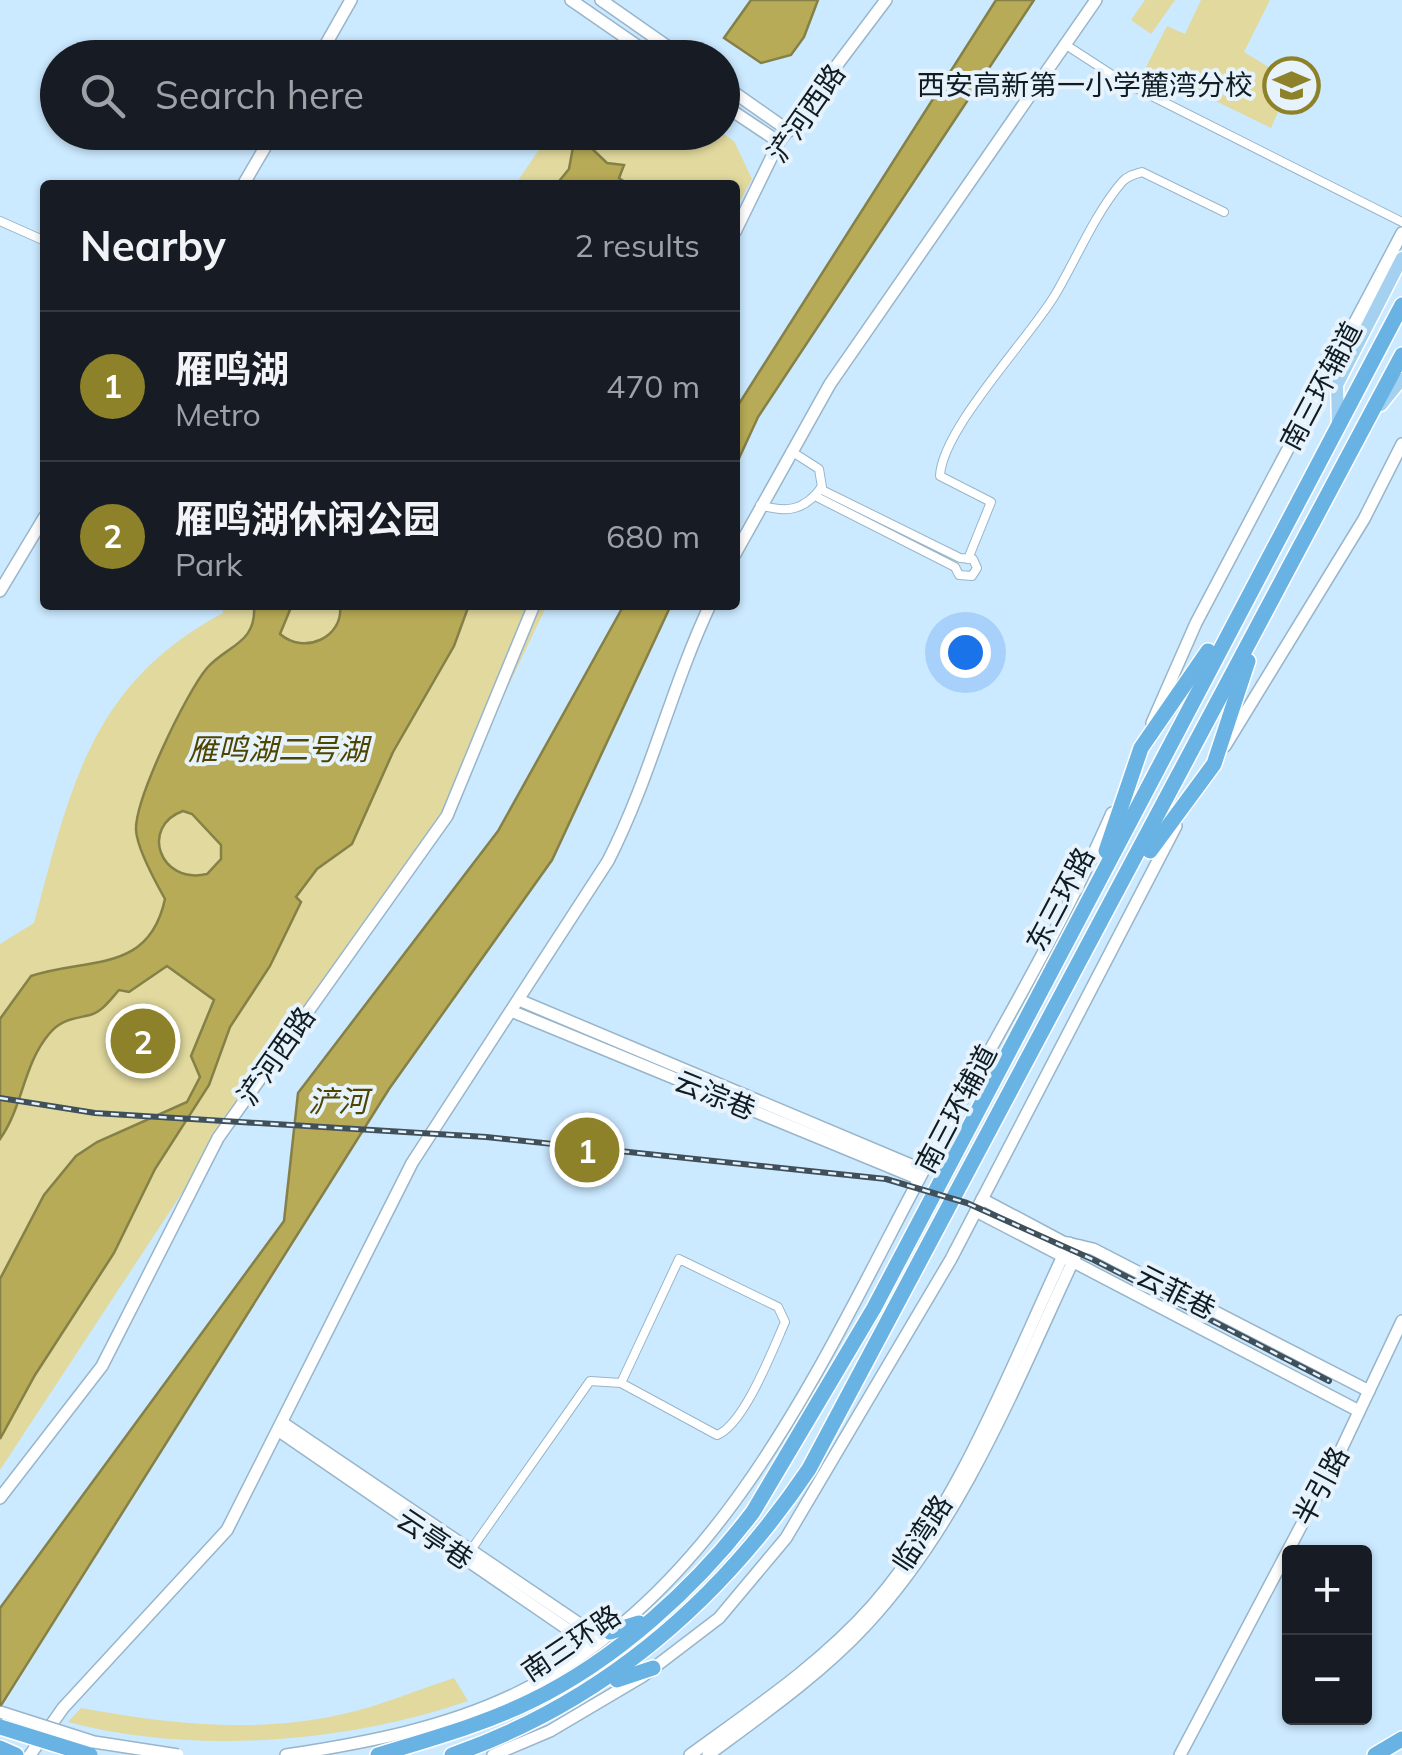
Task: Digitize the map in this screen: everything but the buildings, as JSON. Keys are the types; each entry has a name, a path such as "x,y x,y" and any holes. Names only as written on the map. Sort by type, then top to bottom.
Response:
{"highway":[{"name":"东三环路","path":"753,1512 874,1308 1402,305"},
{"name":"东三环路","path":"764,1535 809,1469 1402,356"},
{"path":"1090,897 1141,748 1186,686 1279,537"},
{"path":"1106,917 1214,764 1262,618"},
{"name":"南三环路","path":"378,1755 464,1729 527,1696 648,1621 730,1542 753,1512"},
{"name":"南三环路","path":"452,1755 546,1724 669,1633 764,1535"},
{"path":"602,1639 648,1621"},
{"path":"594,1687 653,1668"},
{"path":"0,1727 90,1755"},
{"path":"1376,1755 1402,1739"},
{"path":"0,1748 16,1755"}],"main road":[{"path":"1338,425 1338,385 1402,258"},
{"path":"1364,427 1402,379"}],"street":[{"path":"328,40 351,0"},
{"path":"571,0 629,40"},
{"path":"601,0 658,40"},
{"name":"浐河西路","path":"740,222 779,142 886,0"},
{"path":"740,544 830,384 1096,0"},
{"path":"1066,45 1120,80 1402,222"},
{"path":"740,96 789,130"},
{"path":"740,116 779,142"},
{"path":"246,180 263,150"},
{"path":"968,559 990,502 940,476 940,463 961,421 1055,295 1078,249 1124,179 1142,172 1224,212"},
{"path":"0,221 40,239"},
{"name":"南三环辅道","path":"286,1755 386,1740 527,1696 636,1612 726,1512 813,1373 1105,830 1196,624 1402,233"},
{"path":"493,1755 653,1668 720,1618 786,1538 979,1205 1157,857 1364,519 1402,444"},
{"path":"760,505 784,512 810,503 818,493 819,470 791,451"},
{"path":"818,493 973,559 977,568 972,576 960,574 956,567 818,493"},
{"path":"0,590 40,524"},
{"name":"浐河西路","path":"0,1498 102,1366 218,1138 447,816 532,610"},
{"path":"30,1755 63,1708 227,1530 412,1163 629,820 683,663 708,610"},
{"name":"云淙巷","path":"515,1005 921,1175"},
{"name":"云菲巷","path":"979,1205 1368,1391"},
{"name":"云菲巷","path":"1071,1251 1359,1411"},
{"name":"临湾路","path":"690,1755 825,1651 872,1606 902,1568 962,1468 1071,1251"},
{"name":"临湾路","path":"708,1755 840,1651 899,1587 956,1500 1071,1251"},
{"path":"471,1550 590,1381 620,1383 717,1435 726,1432 753,1390 785,1322 778,1308 679,1259 620,1383"},
{"name":"半引路","path":"1180,1755 1402,1321"},
{"path":"281,1427 602,1639"},
{"name":"云亭巷","path":"281,1427 602,1639"},
{"path":"0,1712 94,1742 178,1755"}],"shaded area":[{"path":"1145,0 1175,0 1151,34 1131,20"},
{"path":"1201,0 1270,0 1244,52 1292,81 1271,128 1146,67 1167,26 1185,34"},
{"path":"539,150 738,150 752,179 740,201 740,180 518,180"},
{"path":"223,610 545,610 450,808 218,1138 0,1470 0,944 34,923 75,785 92,744 114,707 142,673 178,641"},
{"path":"454,1678 468,1701 372,1727 321,1735 269,1740 166,1739 68,1722 81,1708 212,1725 277,1724 371,1707"}],"water":[{"path":"751,0 818,0 804,37 791,55 761,63 740,49 740,40 724,38"},
{"path":"996,0 1034,0 758,417 740,456 740,402"},
{"path":"572,150 593,150 607,163 624,165 619,178 622,180 560,180 569,169"},
{"name":"雁鸣湖二号湖","path":"254,610 290,610 280,634 300,643 311,643 329,634 336,626 340,610 467,610 454,646 393,752 352,844 317,869 296,897 301,902 270,966 230,1027 209,1085 155,1169 114,1253 35,1375 0,1439 0,1279 44,1195 76,1156 97,1142 187,1102 200,1077 191,1056 214,1000 167,966 129,992 119,990 94,1013 58,1025 40,1046 0,1139 0,1019 31,976 113,959 145,940 157,923 165,899 143,856 136,830 144,795 163,747 198,681 251,628","holes":["183,811 192,814 221,845 221,859 207,874 190,875 167,863 159,840 170,818"]},
{"name":"浐河","path":"621,610 669,610 552,860 389,1089 0,1707 0,1608 284,1221 298,1093 498,831"}],"railway":[{"path":"0,1098 95,1113 486,1137 886,1179 967,1203 1094,1260 1329,1381"}],"place":[{"name":"西安高新第一小学麓湾分校","path":"1292,85"},
{"name":"雁鸣湖休闲公园","path":"143,1041"},
{"name":"雁鸣湖","path":"587,1150"}]}
